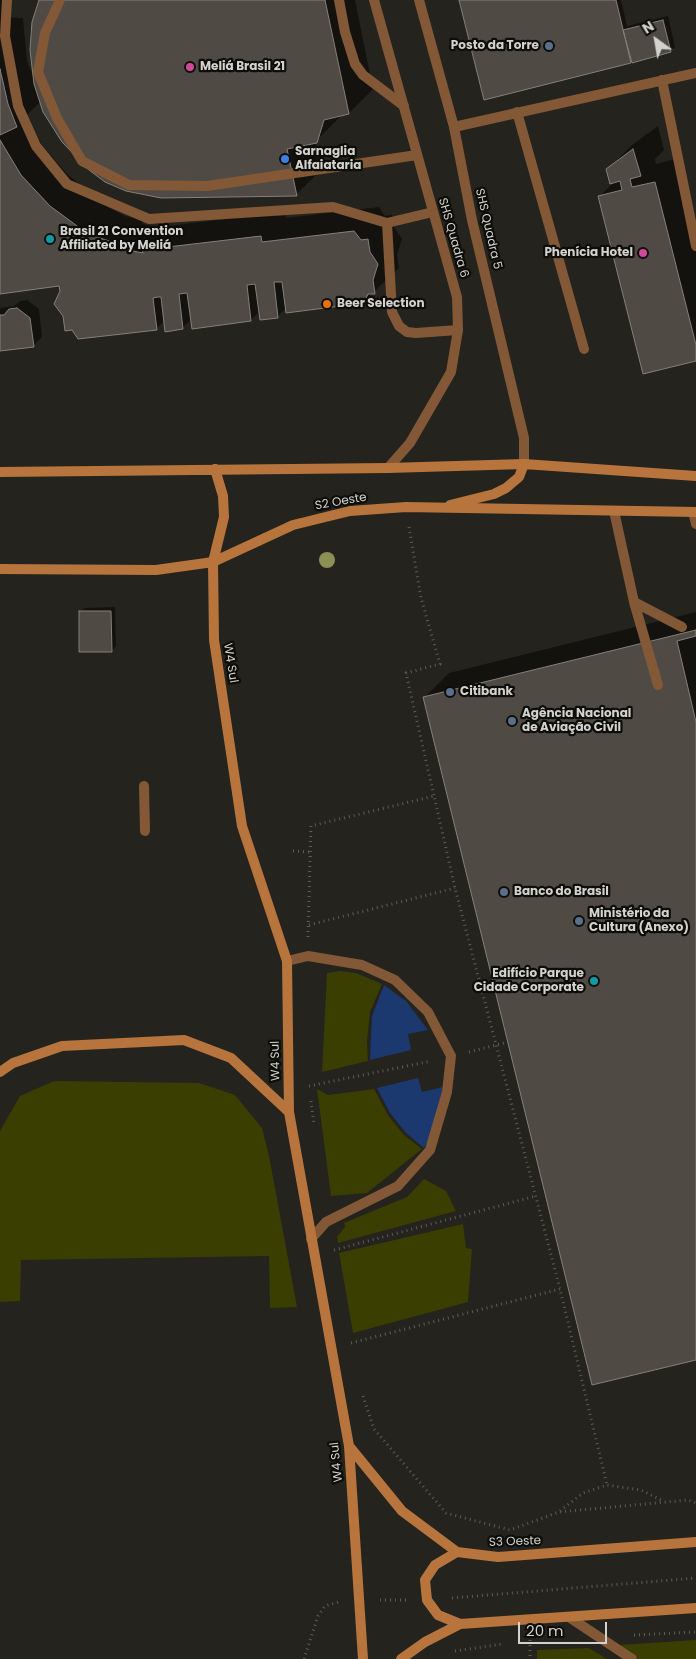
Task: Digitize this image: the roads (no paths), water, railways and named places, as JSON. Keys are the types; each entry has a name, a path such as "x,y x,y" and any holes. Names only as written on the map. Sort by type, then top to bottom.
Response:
{"main road":[{"path":"439,508 494,494 506,488 519,477 524,464"},
{"path":"0,472 388,468 524,464 696,476"},
{"name":"W4 Sul","path":"215,469 223,496 224,517 213,562 214,640 242,826 287,961 289,1112 349,1446 361,1600 363,1659"},
{"name":"S2 Oeste","path":"0,569 156,570 213,562 293,525 350,511 406,506 694,512"},
{"path":"0,1072 13,1063 62,1046 184,1040 231,1058 289,1112"},
{"name":"S3 Oeste","path":"349,1446 402,1511 457,1552 498,1557 696,1542"},
{"path":"457,1552 435,1565 425,1580 427,1600 438,1615 460,1624"},
{"path":"401,1659 425,1642 460,1624 696,1608"}],"street":[{"path":"7,0 5,36 18,106 36,146 67,184 149,219 333,207 387,223 433,212"},
{"path":"60,0 45,33 38,72 57,118 82,162 129,185 207,186 417,154"},
{"path":"339,0 355,64 363,75 404,106"},
{"name":"SHS Quadra 6","path":"374,0 456,298 458,330 451,372 410,443 388,468"},
{"name":"SHS Quadra 5","path":"419,0 454,127 472,220 524,438 524,464"},
{"path":"454,127 696,73"},
{"path":"662,80 696,246"},
{"path":"518,112 584,349"},
{"path":"387,223 392,312 399,326 407,332 416,333 458,330"},
{"path":"614,511 634,602 658,685"},
{"path":"694,512 696,524"},
{"path":"634,602 682,627"},
{"path":"144,786 145,831"},
{"path":"287,961 308,956 362,965 394,980 428,1012 451,1056 447,1092 430,1150 398,1186 326,1222 312,1240"},
{"path":"569,1617 632,1659"}],"water":[{"path":"384,985 406,1001 428,1030 408,1034 411,1050 370,1060 372,1016"},
{"path":"418,1078 422,1092 443,1087 430,1138 424,1148 406,1133 390,1113 377,1088"}],"place":[{"name":"Posto da Torre","path":"549,46"},
{"name":"Meliá Brasil 21","path":"190,67"},
{"name":"Sarnaglia Alfaiataria","path":"285,159"},
{"name":"Brasil 21 Convention Affiliated by Meliá","path":"50,239"},
{"name":"Phenícia Hotel","path":"643,253"},
{"name":"Beer Selection","path":"327,304"},
{"name":"Citibank","path":"450,692"},
{"name":"Agência Nacional de Aviação Civil","path":"512,721"},
{"name":"Banco do Brasil","path":"504,892"},
{"name":"Ministério da Cultura (Anexo)","path":"579,921"},
{"name":"Edifício Parque Cidade Corporate","path":"594,981"}]}
